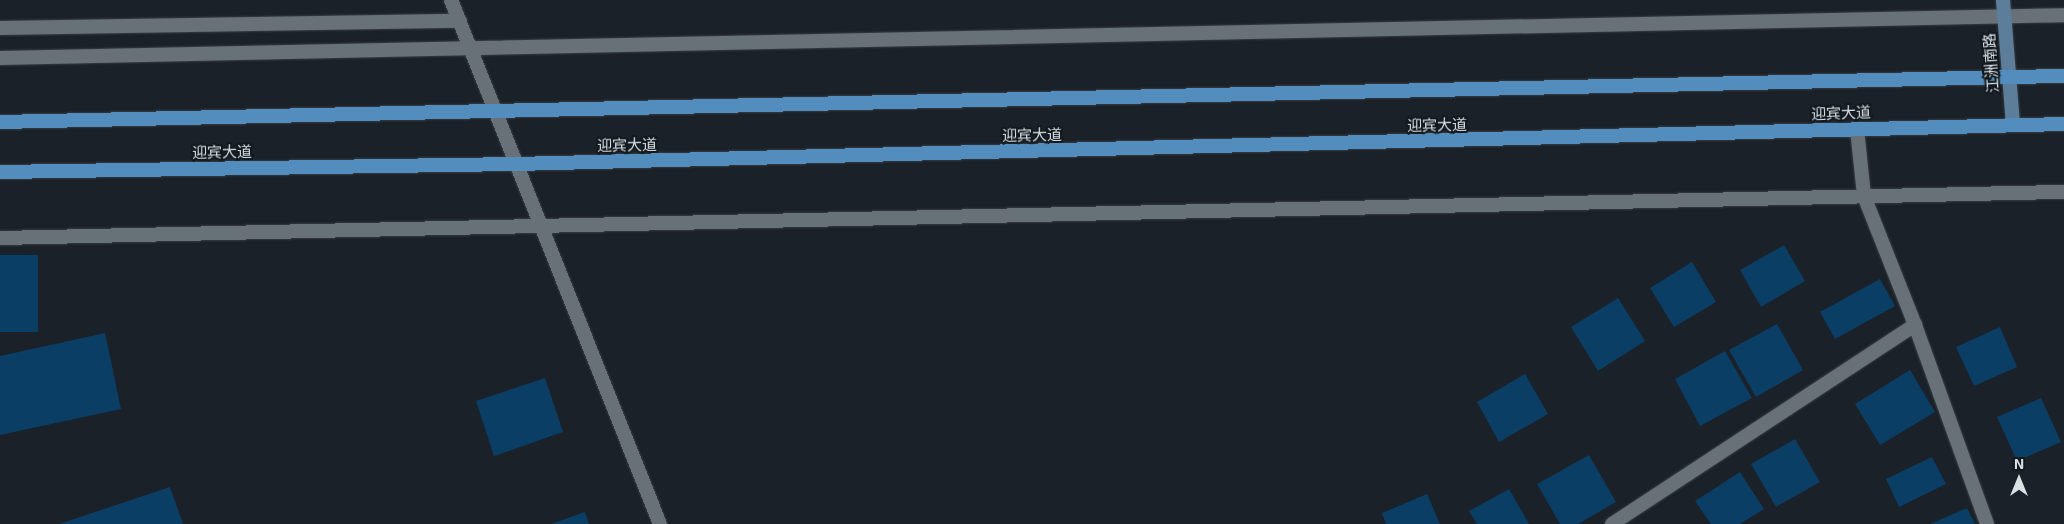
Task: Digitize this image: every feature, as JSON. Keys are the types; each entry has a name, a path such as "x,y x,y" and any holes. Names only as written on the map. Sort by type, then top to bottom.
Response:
{"main road":[{"name":"江洲南路","path":"2003,0 2012,124"},
{"path":"0,122 496,113 2064,76"},
{"name":"迎宾大道","path":"0,172 516,164 2064,124"}],"street":[{"path":"451,0 660,524"},
{"path":"0,58 2064,15"},
{"path":"0,28 460,21"},
{"path":"1857,129 1864,196 1916,325 1987,524"},
{"path":"0,238 2064,192"},
{"path":"1612,524 1916,325"}],"building":[{"path":"1784,245 1805,281 1761,307 1740,270"},
{"path":"0,255 38,255 38,332 0,332"},
{"path":"1692,262 1716,302 1674,327 1650,288"},
{"path":"1880,279 1895,306 1835,339 1820,312"},
{"path":"1618,298 1645,341 1598,371 1571,327"},
{"path":"1777,324 1803,370 1756,397 1729,350"},
{"path":"2000,327 2017,367 1974,386 1956,347"},
{"path":"105,333 121,409 0,435 0,356"},
{"path":"1725,351 1752,398 1700,426 1675,379"},
{"path":"1910,370 1935,412 1880,445 1855,404"},
{"path":"1525,374 1548,414 1499,442 1477,402"},
{"path":"545,378 563,432 494,456 476,401"},
{"path":"2041,398 2061,442 2017,461 1997,417"},
{"path":"1795,439 1820,482 1776,507 1751,464"},
{"path":"1589,455 1616,502 1578,524 1560,524 1537,484"},
{"path":"1932,457 1946,484 1899,507 1886,479"},
{"path":"1740,472 1764,509 1740,524 1711,524 1695,501"},
{"path":"170,487 183,524 59,524"},
{"path":"1509,489 1529,524 1477,524 1469,511"},
{"path":"1427,494 1440,524 1386,524 1382,513"},
{"path":"1967,508 1975,524 1930,524"},
{"path":"585,512 589,524 551,524"}]}
